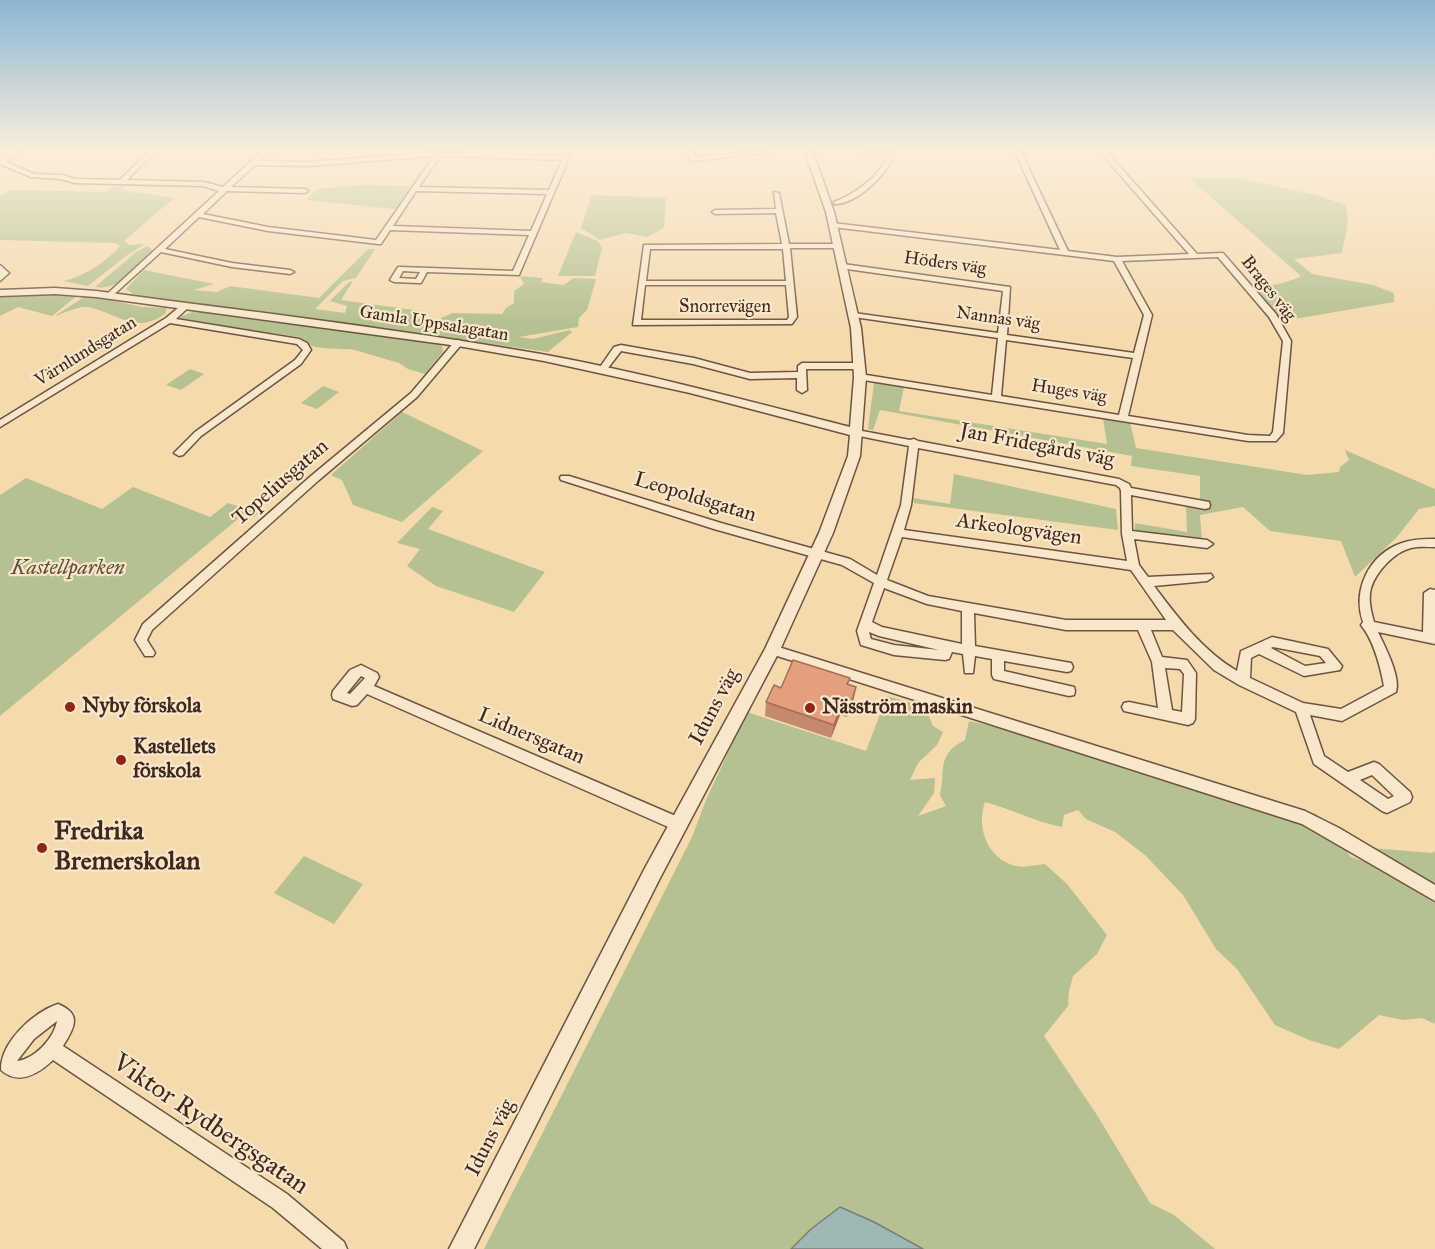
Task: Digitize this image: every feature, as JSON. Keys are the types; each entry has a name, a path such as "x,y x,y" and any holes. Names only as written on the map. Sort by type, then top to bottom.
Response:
{"street":[{"path":"110,296 203,210"},
{"path":"198,215 268,229 378,242 398,210"},
{"path":"425,270 516,273 544,210"},
{"name":"Iduns väg","path":"461,1249 652,874 771,650 841,495 854,456 860,366 854,315 829,210"},
{"path":"1045,210 1065,253"},
{"path":"1155,210 1195,256"},
{"path":"715,212 780,211"},
{"name":"Snorrevägen","path":"642,283 636,323 789,322 793,317 780,211"},
{"path":"833,225 1118,259 1195,256"},
{"path":"386,228 533,233"},
{"path":"789,283 642,283 647,247 838,246"},
{"path":"161,250 232,265 290,272"},
{"name":"Brages väg","path":"1195,256 1220,255 1273,316 1287,341 1278,433 1273,439"},
{"path":"1118,259 1148,315 1123,417"},
{"name":"Höders väg","path":"843,266 1007,289 1000,336 996,397"},
{"path":"0,267 4,273 0,279"},
{"name":"Gamla Uppsalagatan","path":"0,292 55,291 110,296 458,343 602,370 857,432"},
{"name":"Värnlundsgatan","path":"0,424 169,320 187,305"},
{"name":"Nannas väg","path":"854,315 1137,356"},
{"path":"169,320 299,342 307,350 298,362 198,434 179,453"},
{"name":"Topeliusgatan","path":"149,653 141,640 147,627 315,478 414,395 458,343"},
{"path":"602,370 616,349 621,348 694,361 750,376 802,375"},
{"path":"802,390 802,366 860,366"},
{"name":"Huges väg","path":"860,378 996,397 1248,438 1273,439"},
{"name":"Jan Fridegårds väg","path":"857,432 1119,482 1125,486 1126,491 1205,505"},
{"path":"915,442 906,505 865,624 879,631 949,647 1067,667"},
{"name":"Leopoldsgatan","path":"565,478 718,526 846,562 881,582 927,600 1066,625 1176,625"},
{"path":"1126,491 1127,534 1134,566 1176,625 1218,666 1243,681 1301,708 1342,715 1390,688 1387,666 1367,625 1364,598 1373,572 1390,555 1412,542 1435,543"},
{"name":"Arkeologvägen","path":"898,533 1134,566"},
{"path":"1127,534 1207,544"},
{"path":"1146,582 1207,577"},
{"path":"1367,625 1432,639 1430,593 1435,596"},
{"path":"968,609 969,669"},
{"path":"1143,626 1158,662 1166,715"},
{"path":"1243,681 1245,654 1272,642 1324,652 1336,666 1304,671 1259,648"},
{"path":"771,650 1305,818 1334,832 1435,893"},
{"path":"998,656 998,675 1069,691"},
{"path":"1129,707 1188,719 1190,673 1183,664 1158,662"},
{"name":"Lidnersgatan","path":"365,688 680,825"},
{"path":"1301,708 1319,760 1348,778"},
{"name":"Viktor Rydbergsgatan","path":"51,1048 280,1201 337,1249"}],"green space":[{"path":"0,210 160,210 124,241 129,245 145,244 88,286 64,281 87,272 108,258 120,246 116,243 0,240"},
{"path":"587,210 665,210 664,228 647,237 626,233 600,240 581,228"},
{"path":"1226,210 1347,210 1348,222 1342,253 1294,259 1312,274 1373,285 1394,293 1394,302 1294,319 1273,316 1246,286 1274,285 1301,276"},
{"path":"576,232 598,241 602,248 595,276 558,276"},
{"path":"147,246 155,252 128,277 112,285 95,287 136,252"},
{"path":"368,249 375,249 356,278 343,281 315,309 345,313 347,306 330,301 349,282 353,281 341,300 421,311 415,317 431,323 452,313 502,314 514,303 514,291 524,284 520,276 543,278 541,282 564,285 573,278 596,279 587,310 579,318 578,327 519,337 533,339 570,330 572,332 548,352 133,294 126,289 144,270 214,284 194,290 217,292 230,286 319,298"},
{"path":"78,295 52,316 18,307 0,316 0,296"},
{"path":"87,295 142,307 166,308 166,313 145,323 127,321 87,307 55,316"},
{"path":"197,310 438,344 442,346 443,352 425,374 408,369 399,363 351,349 315,347 299,337 182,320 180,317"},
{"path":"190,369 204,374 181,390 166,385"},
{"path":"874,383 904,387 899,411 1107,444 1103,418 1130,422 1136,448 1307,475 1339,472 1340,467 1349,460 1345,450 1435,489 1435,506 1419,509 1397,537 1355,577 1341,541 1270,531 1243,507 1200,515 1202,541 1135,532 1135,523 1187,532 1186,505 1210,509 1211,505 1200,502 1200,476 1131,466 1132,456 880,410 873,430 868,429"},
{"path":"323,386 339,392 317,409 301,403"},
{"path":"402,412 483,451 402,522 353,505 342,480 331,475"},
{"path":"954,474 1116,509 1118,530 914,503 913,498 950,504"},
{"name":"Kastellparken","path":"26,478 102,509 133,487 210,517 228,503 259,513 254,517 244,514 0,716 0,495"},
{"path":"432,507 443,511 428,529 545,572 514,612 436,586 407,566 420,549 397,543"},
{"path":"887,696 925,707 933,726 943,732 937,745 918,763 910,780 935,778 934,793 918,816 946,806 940,795 944,763 950,751 965,740 969,721 1119,754 1316,814 1351,857 1378,866 1435,903 1435,1024 1422,1018 1403,1020 1379,1015 1339,1049 1309,1040 1275,1025 1237,969 1216,949 1183,895 1145,855 1115,832 1086,819 1078,810 1064,815 1062,827 985,802 983,831 986,841 998,857 1016,866 1045,864 1067,884 1107,935 1097,954 1073,976 1068,1006 1044,1036 1097,1115 1150,1203 1174,1215 1215,1249 923,1249 874,1222 841,1208 811,1229 791,1249 484,1249 692,837 706,800 747,712 866,751"},
{"path":"1371,848 1432,853 1435,851 1435,887"},
{"path":"304,856 363,884 334,924 274,893"}],"water":[{"path":"840,1207 874,1222 923,1249 791,1249 811,1229"}],"building":[{"name":"Näsström maskin","path":"793,660 850,678 847,684 856,687 851,704 843,701 834,725 766,702 774,685 781,688"}],"place":[{"name":"Nyby förskola","path":"70,707"},
{"name":"Näsström maskin","path":"810,708"},
{"name":"Kastellets förskola","path":"121,760"},
{"name":"Fredrika Bremerskolan","path":"42,848"}]}
